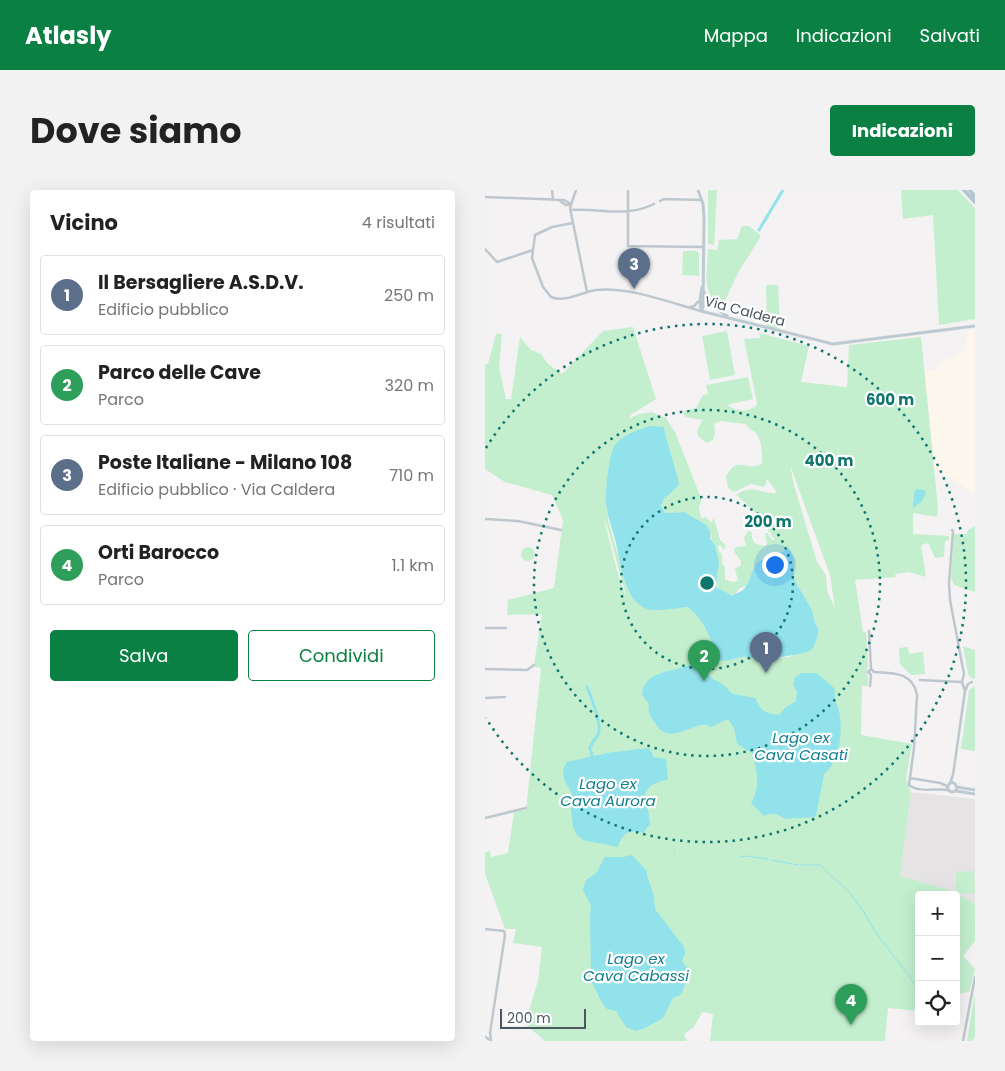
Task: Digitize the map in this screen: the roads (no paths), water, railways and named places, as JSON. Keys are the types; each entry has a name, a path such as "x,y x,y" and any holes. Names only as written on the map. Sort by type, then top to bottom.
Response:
{"main road":[{"path":"964,190 975,202"},
{"path":"970,190 975,196"}],"street":[{"path":"552,190 553,200"},
{"path":"576,190 571,210 587,292"},
{"path":"628,190 628,246 703,247"},
{"path":"698,190 702,200 704,217 703,307 701,311"},
{"path":"486,196 553,200 566,205 571,204"},
{"path":"660,201 664,199 702,200"},
{"path":"571,210 627,212 641,210 655,204"},
{"path":"485,249 497,262 533,250 537,233 573,222"},
{"name":"Via Caldera","path":"533,250 533,261 543,287 553,298 562,299 597,290 619,290 833,344 975,326"},
{"path":"701,311 700,300 703,282"},
{"path":"703,292 715,308 733,319"},
{"path":"687,307 694,306 700,300"},
{"path":"485,519 518,521 561,530"},
{"path":"871,669 874,672 903,675 911,680 916,689 917,704 909,785 912,788 938,790 948,786 953,775 965,691 964,674 950,600 952,530"},
{"path":"485,628 506,628"},
{"path":"869,631 871,669 868,672 871,676"},
{"path":"485,669 527,670 534,665"},
{"path":"870,686 871,676 874,672"},
{"path":"964,674 970,682"},
{"path":"920,680 970,682"},
{"path":"963,682 970,682"},
{"path":"965,691 970,682"},
{"path":"485,698 505,697"},
{"path":"953,775 956,787"},
{"path":"910,778 975,790"},
{"path":"948,786 951,792 956,787"},
{"path":"956,787 975,794"},
{"path":"485,818 526,808"},
{"path":"485,929 504,931 494,1008 486,1037 491,1041"},
{"path":"963,1041 975,978"}],"water":[{"path":"650,426 664,427 679,485 664,499 661,506 665,513 684,512 706,525 710,531 710,538 715,545 719,562 716,587 731,595 738,593 746,587 759,561 789,548 794,559 794,579 812,610 819,630 812,649 786,656 757,659 744,657 722,661 704,626 696,614 688,607 651,610 639,605 633,598 624,578 608,516 606,502 607,483 613,449 619,440"},
{"path":"916,489 926,492 922,501 913,508 914,493"},
{"name":"Lago ex Cava Casati","path":"689,665 699,665 713,679 721,683 733,694 755,698 764,711 779,715 786,707 796,701 797,692 793,684 795,677 802,673 817,673 835,689 840,716 839,747 834,762 824,774 816,816 785,819 775,814 764,816 751,803 757,784 754,759 752,753 737,744 734,728 728,719 711,727 699,726 676,733 668,733 661,730 655,723 650,714 649,704 642,695 644,687 653,677"},
{"name":"Lago ex Cava Aurora","path":"648,748 652,752 653,757 666,759 668,779 651,786 645,795 643,801 648,809 650,824 643,833 634,831 624,835 618,847 583,840 577,835 573,827 572,794 564,779 563,770 567,762 607,753"},
{"name":"Lago ex Cava Cabassi","path":"632,855 647,871 654,896 655,909 684,947 685,953 682,961 689,974 682,992 673,998 663,1018 643,1029 635,1031 626,1027 616,1011 607,1009 591,981 591,906 583,890 586,880 596,873 605,857"}],"waterway":[{"path":"759,230 783,190"},
{"path":"587,687 599,725 598,735 590,749"},
{"path":"591,752 592,756"},
{"path":"740,857 768,859"},
{"path":"771,860 798,865"},
{"path":"801,865 820,865 849,892 864,912 874,930 907,973"},
{"path":"908,975 915,985"}],"place":[{"name":"Poste Italiane - Milano 108","path":"634,289"},
{"name":"Il Bersagliere A.S.D.V.","path":"766,673"},
{"name":"Parco delle Cave","path":"704,681"},
{"name":"Orti Barocco","path":"851,1025"}]}
